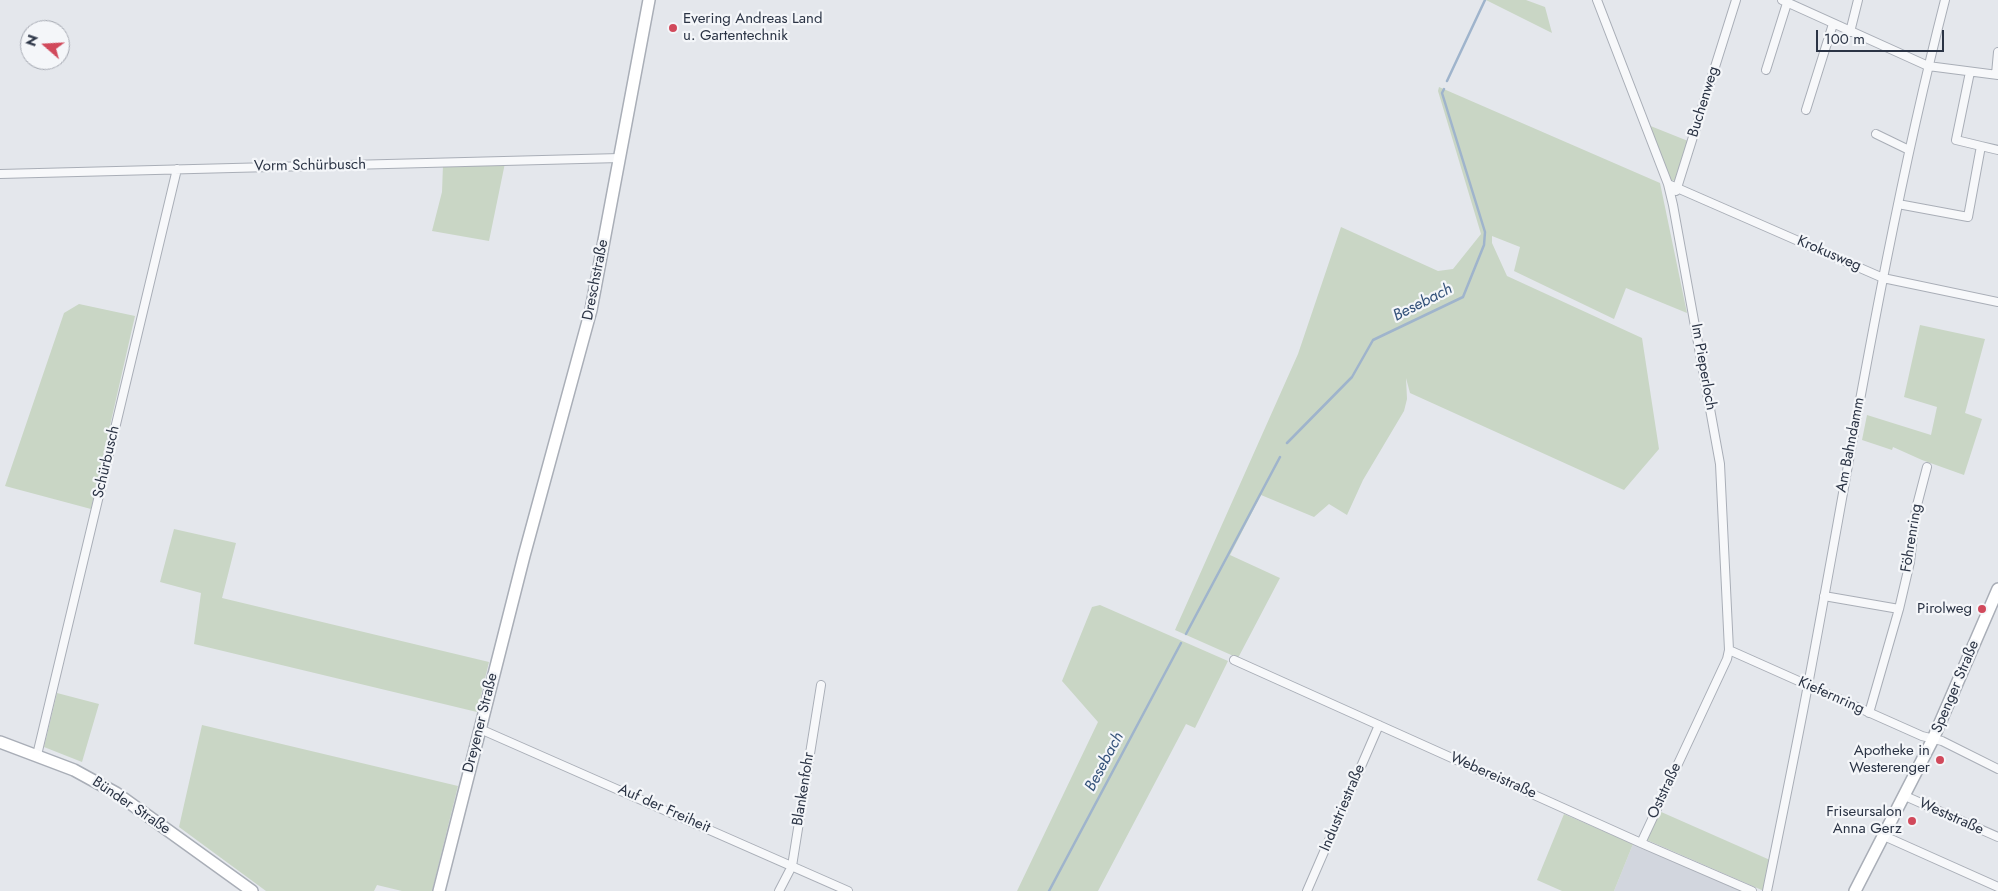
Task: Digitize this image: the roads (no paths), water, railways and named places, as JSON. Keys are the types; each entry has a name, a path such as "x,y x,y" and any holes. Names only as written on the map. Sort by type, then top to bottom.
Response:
{"street":[{"name":"Dreschstraße","path":"524,556 591,310 649,0"},
{"name":"Im Pieperloch","path":"1597,0 1668,184 1720,464 1729,650 1728,659 1690,740"},
{"name":"Buchenweg","path":"1673,205 1736,0"},
{"path":"1850,32 1858,0"},
{"name":"Am Bahndamm","path":"1767,891 1808,686 1848,457 1898,204 1928,66 1945,0"},
{"path":"1766,70 1785,1 1928,66 1997,74 1998,52"},
{"path":"1806,110 1833,24"},
{"path":"1970,72 1956,140 1998,150"},
{"path":"1876,134 1909,150"},
{"path":"1898,204 1968,217 1982,146"},
{"name":"Vorm Schürbusch","path":"0,174 620,158"},
{"name":"Schürbusch","path":"37,755 177,169"},
{"name":"Krokusweg","path":"1668,184 1884,278 1998,302"},
{"name":"Föhrenring","path":"1869,713 1899,609 1910,562 1916,509 1927,467"},
{"name":"Dreyener Straße","path":"439,891 524,556"},
{"name":"Spenger Straße","path":"1858,890 1933,739 1998,589"},
{"path":"1824,596 1899,609"},
{"name":"Kiefernring","path":"1729,650 1998,769"},
{"name":"Webereistraße","path":"1234,660 1752,891"},
{"name":"Blankenfohr","path":"779,891 792,866 820,685"},
{"name":"Industriestraße","path":"1307,891 1379,724"},
{"name":"Auf der Freiheit","path":"480,728 848,891"},
{"name":"Oststraße","path":"1641,843 1690,740"},
{"name":"Bünder Straße","path":"0,742 74,770 116,793 252,891"},
{"name":"Weststraße","path":"1905,796 1998,837"},
{"path":"1884,836 1998,887"}],"waterway":[{"name":"Besebach","path":"1447,81 1485,0"},
{"name":"Besebach","path":"1287,443 1352,377 1373,340 1463,297 1484,245 1485,232 1442,93 1444,89"},
{"name":"Besebach","path":"1186,634 1280,457"},
{"name":"Besebach","path":"1049,891 1181,643"}],"place":[{"name":"Evering Andreas Land u. Gartentechnik","path":"673,28"},
{"name":"Pirolweg","path":"1982,609"},
{"name":"Apotheke in Westerenger","path":"1940,760"},
{"name":"Friseursalon Anna Gerz","path":"1912,821"}]}
